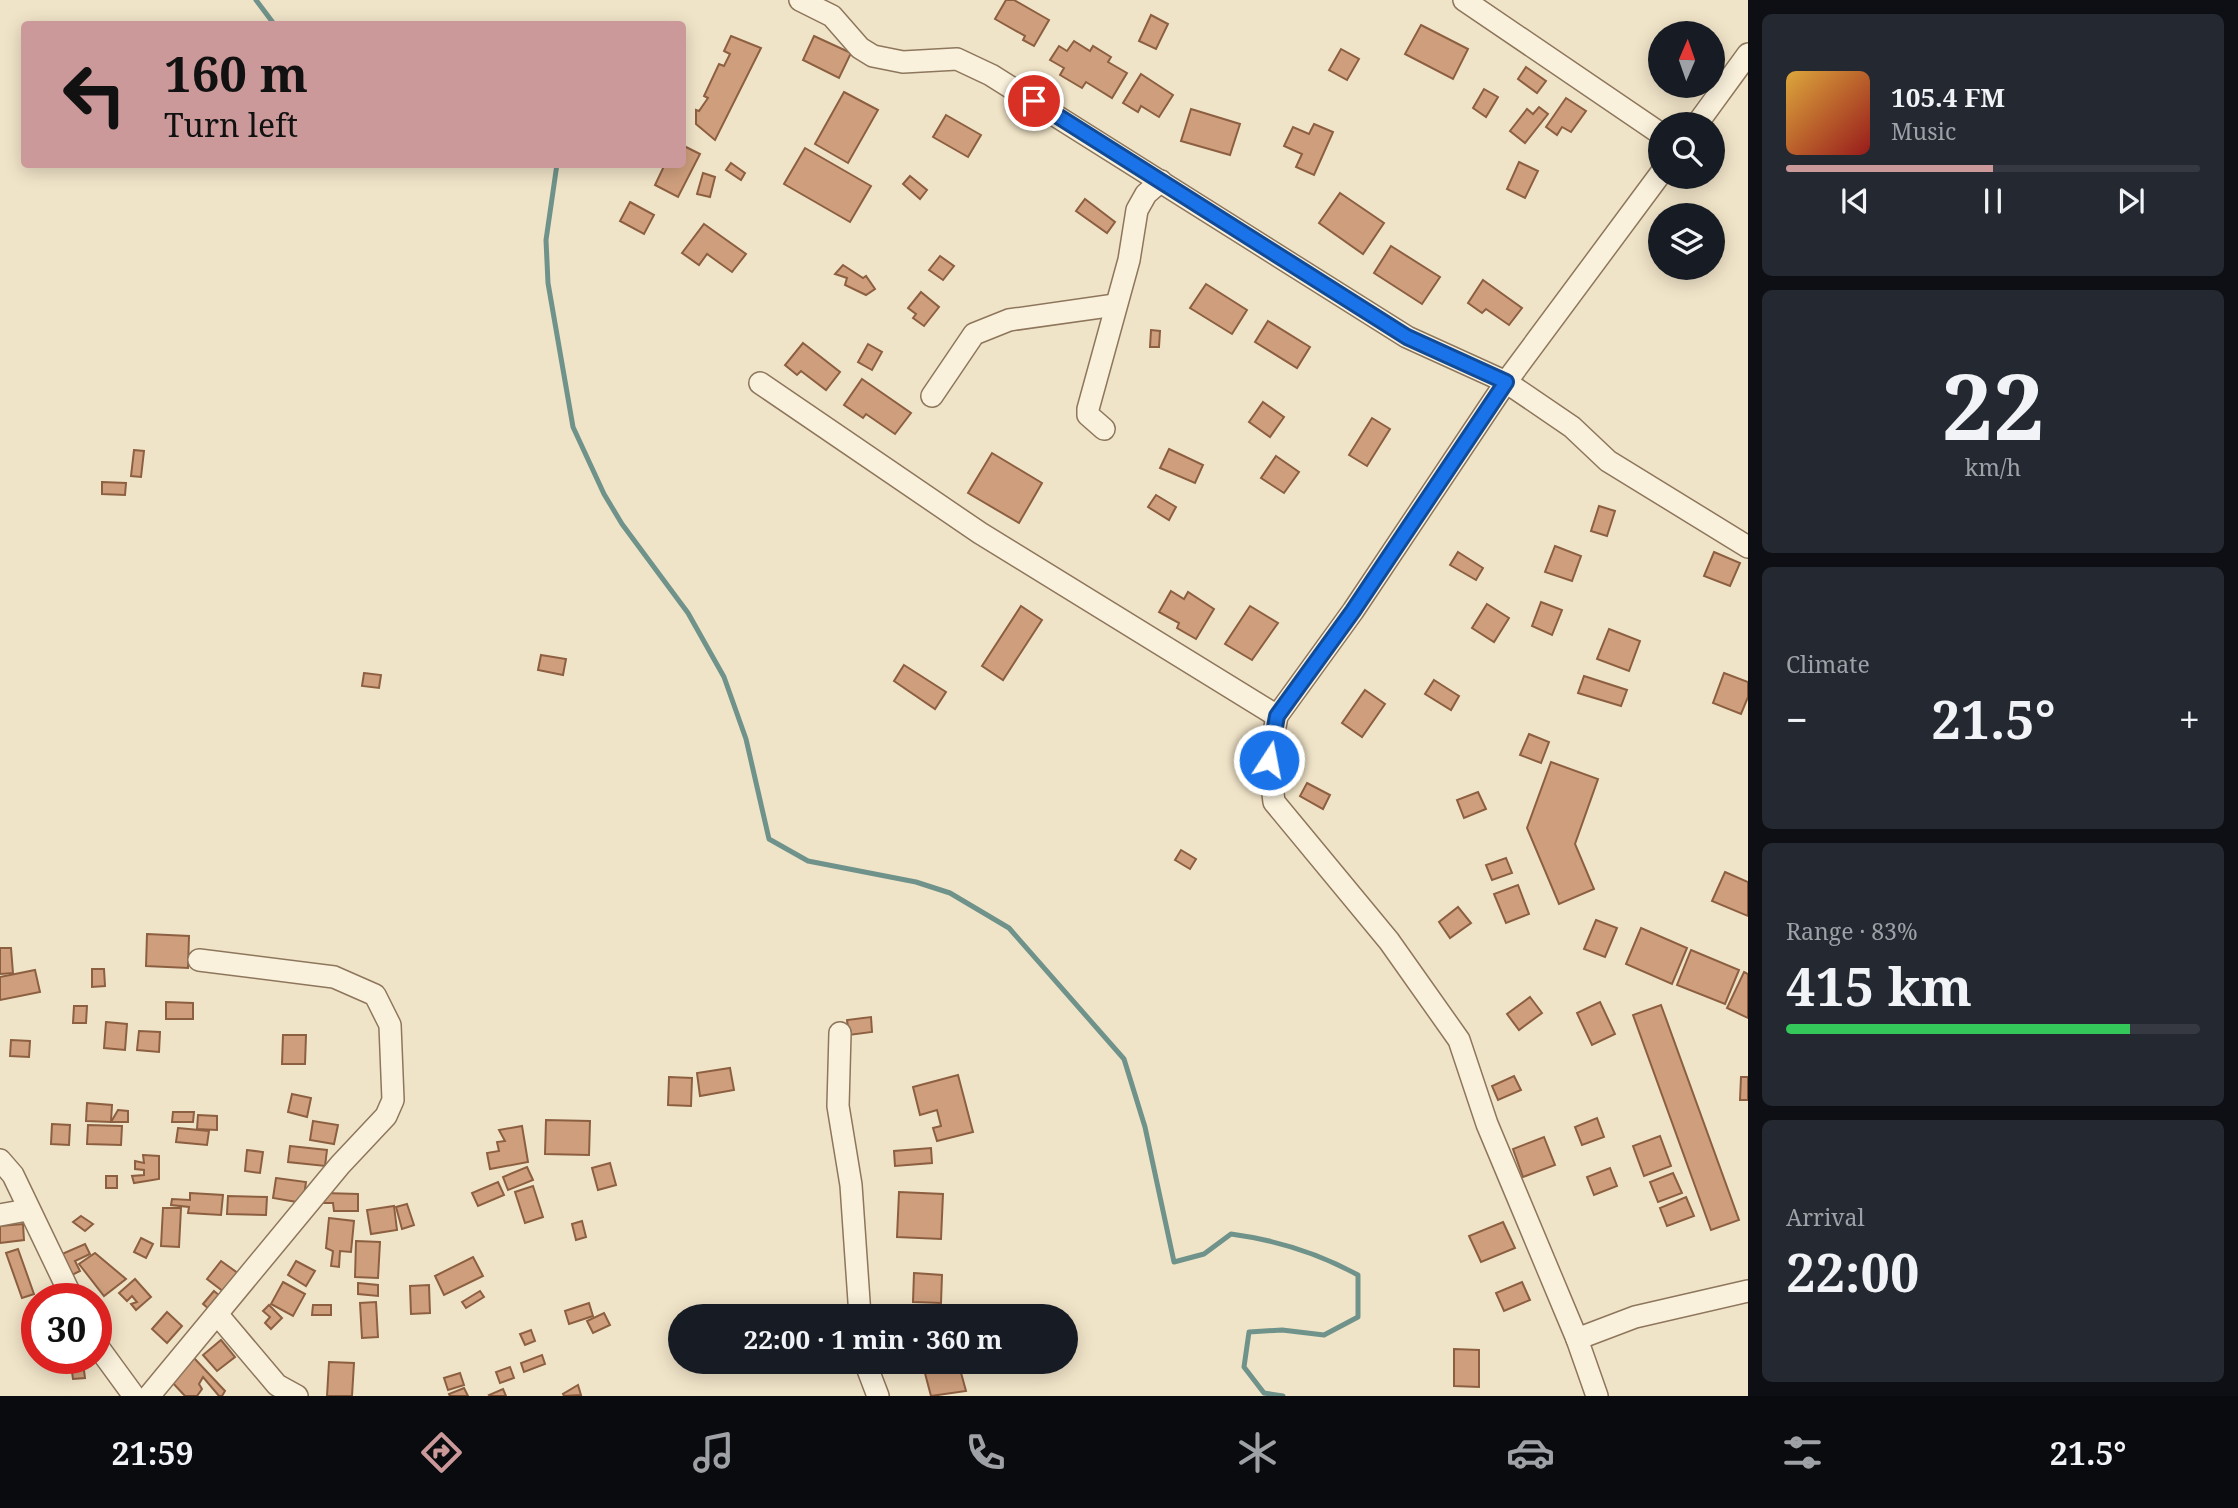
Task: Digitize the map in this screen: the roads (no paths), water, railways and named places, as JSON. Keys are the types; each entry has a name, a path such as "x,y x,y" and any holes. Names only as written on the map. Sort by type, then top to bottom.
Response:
{"street":[{"path":"800,0 832,16 860,48 873,56 903,62 957,59 991,75 1407,337 1506,382 1572,426 1608,461 1748,547"},
{"path":"1464,0 1648,125"},
{"path":"1706,112 1748,54"},
{"path":"1104,429 1088,415 1088,409 1129,260 1137,209 1146,194 1161,181"},
{"path":"1597,1396 1577,1339 1510,1182 1459,1040 1390,941 1274,802 1269,760 1277,716 1353,611 1506,382 1649,189"},
{"path":"932,396 974,334 1009,320 1115,305"},
{"path":"760,383 981,533 1277,716"},
{"path":"149,1396 340,1165 386,1116 393,1100 390,1025 375,995 352,982 334,977 200,960"},
{"path":"840,1033 838,1106 851,1185 859,1304"},
{"path":"0,1160 13,1175 27,1210 64,1283"},
{"path":"0,1215 27,1210"},
{"path":"1577,1339 1635,1317 1748,1291"},
{"path":"217,1314 277,1385 297,1396"},
{"path":"112,1366 134,1396"},
{"path":"869,1374 877,1396"}],"waterway":[{"path":"256,0 272,21"},
{"path":"556,168 546,240 548,283 573,427 604,494 622,524 688,613 724,677 746,739 769,839 808,861 916,882 950,893 1009,928 1124,1059 1145,1127 1174,1262 1204,1254 1231,1234 1296,1248 1358,1275 1358,1317 1324,1335 1282,1330 1249,1332 1244,1367 1264,1393 1283,1396"}]}
